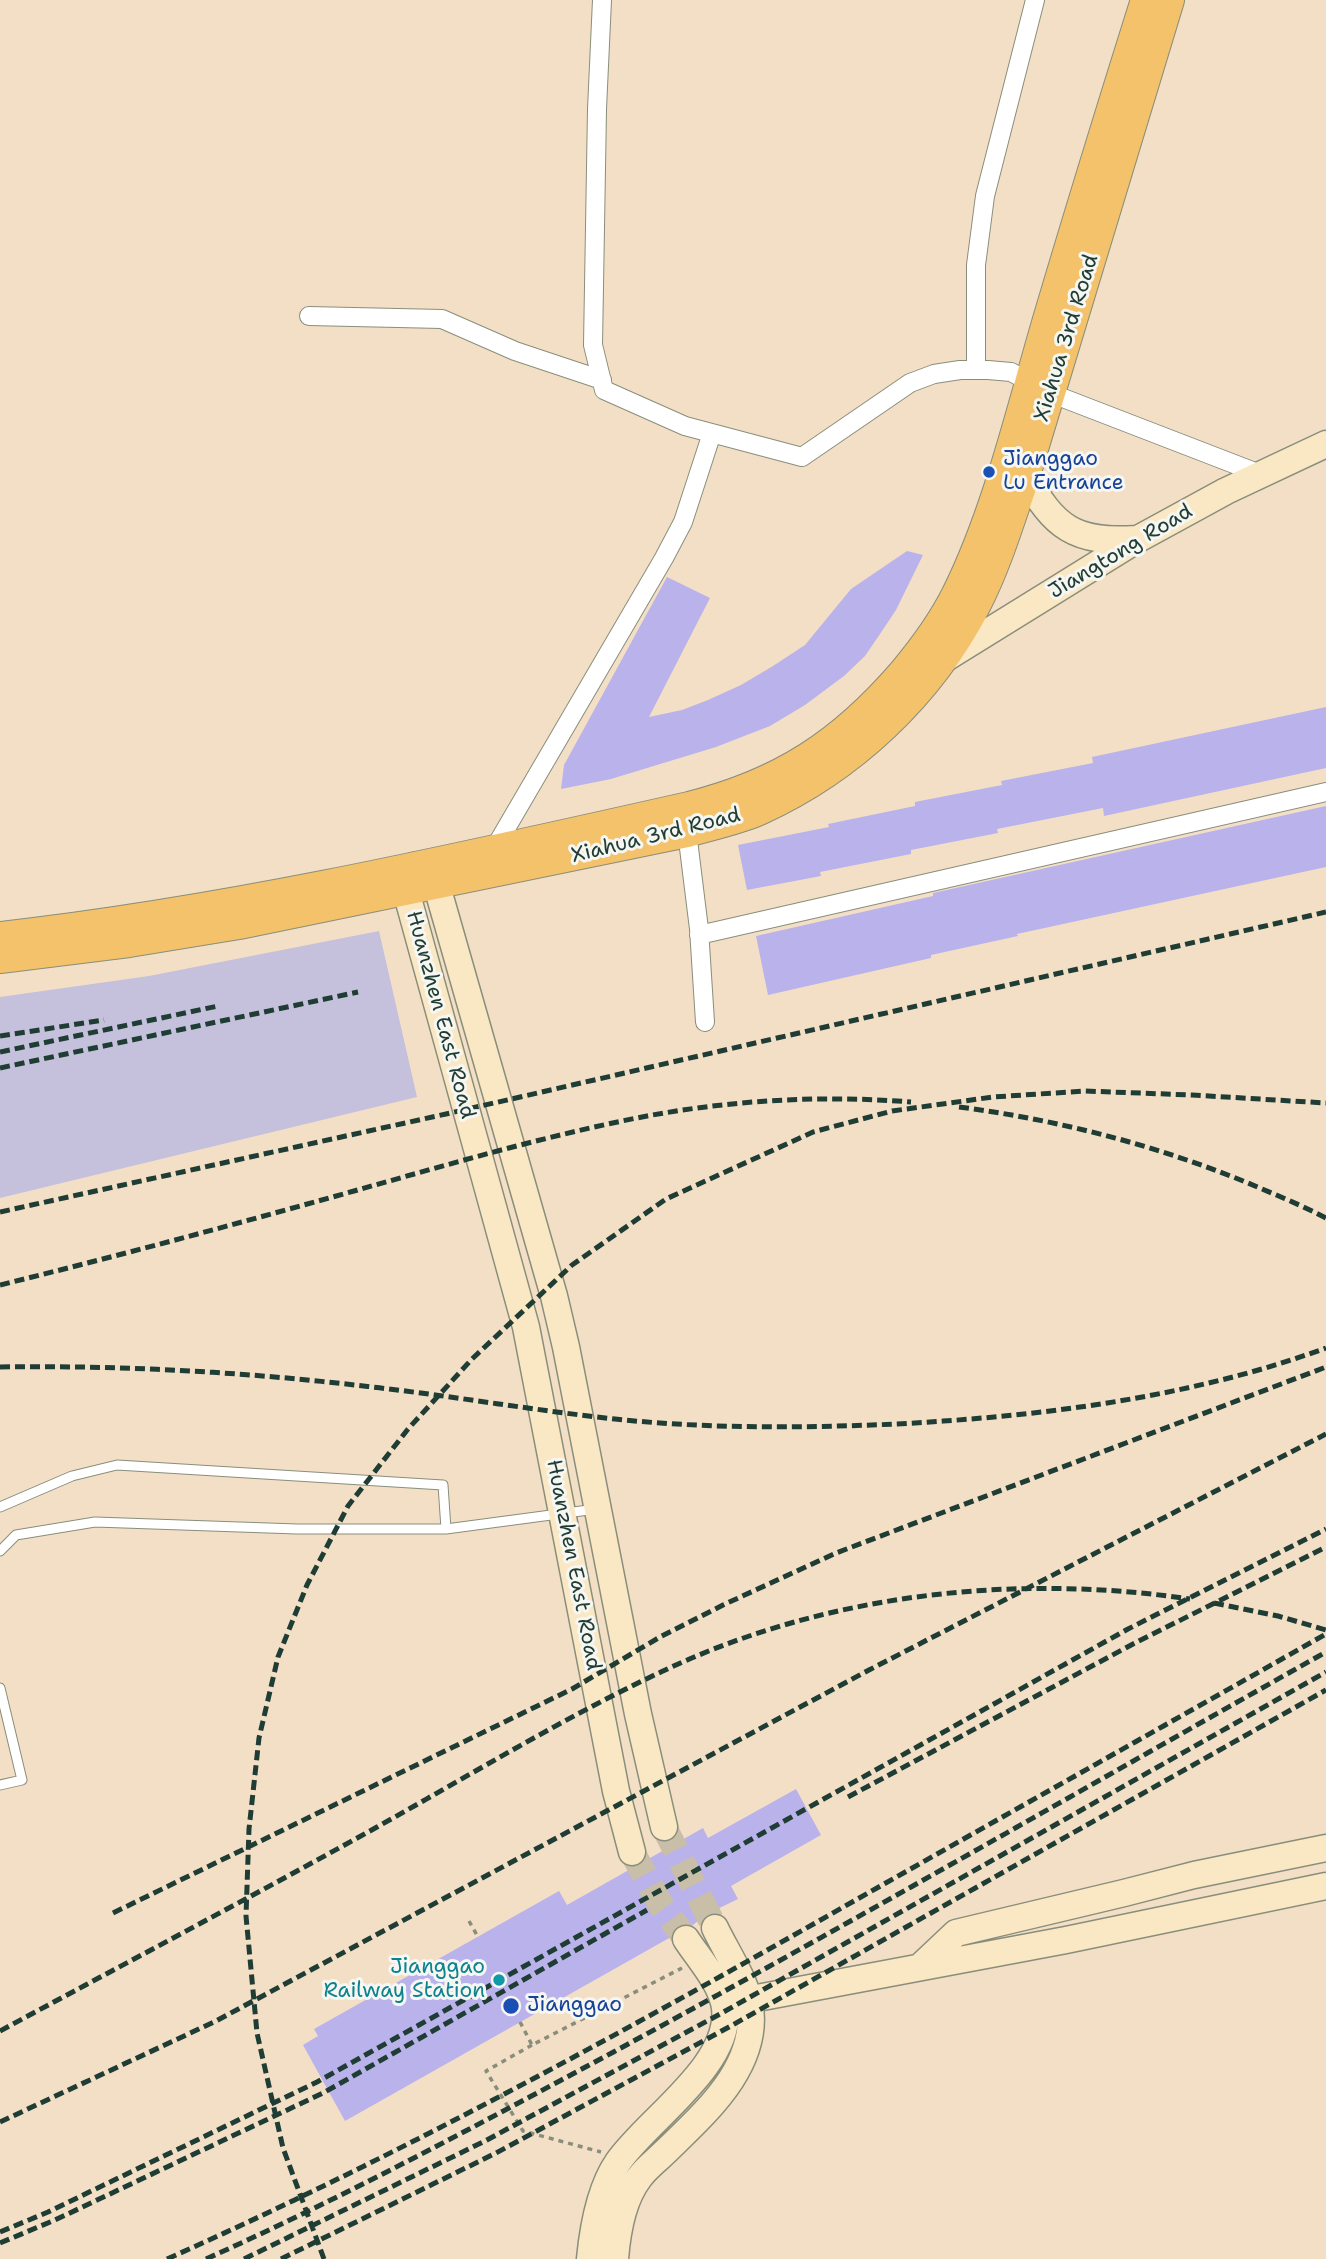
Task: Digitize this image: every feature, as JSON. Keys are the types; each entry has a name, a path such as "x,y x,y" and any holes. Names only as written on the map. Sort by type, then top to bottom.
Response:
{"main road":[{"name":"Xiahua 3rd Road","path":"0,958 186,933 418,880 687,832 759,810 820,777 848,757 879,731 932,655 977,603 1004,538 1025,475 1040,387 1093,170 1146,0"},
{"name":"Xiahua 3rd Road","path":"0,937 296,891 418,880 494,849 723,798 761,784 840,736 932,655 942,621 971,564 1040,387 1169,0"}],"street":[{"path":"602,0 596,122 593,345 604,390 685,426 802,457 910,383 934,374 976,370 1011,372 1040,387 1260,474"},
{"path":"976,370 976,265 985,196 1035,0"},
{"path":"309,316 442,320 515,351 602,380"},
{"path":"494,849 670,547 683,522 712,433"},
{"name":"Jiangtong Road","path":"932,655 1138,539 1260,474 1326,444"},
{"path":"1025,475 1038,499 1051,515 1067,528 1085,536 1109,541 1138,539"},
{"path":"699,934 1326,792"},
{"path":"687,832 699,934 705,1021"},
{"name":"Huanzhen East Road","path":"418,880 551,1284 566,1347 640,1725 664,1827"},
{"name":"Huanzhen East Road","path":"418,880 526,1327 616,1791 632,1852"},
{"path":"920,1967 956,1933 1194,1875 1326,1848"},
{"path":"590,2259 604,2192 616,2165 631,2144 685,2091 711,2057 720,2040 726,2017 736,2001 1066,1940 1326,1886"},
{"path":"715,1928 736,2001"},
{"path":"615,2259 628,2199 638,2179 726,2089 745,2054 751,2021 736,2001 714,1980 692,1949"}],"lane":[{"path":"0,1507 72,1476 117,1465 443,1485 446,1528"},
{"path":"0,1551 16,1535 95,1522 297,1528 446,1528 597,1509"},
{"path":"0,1688 3,1716 22,1780 0,1785"}],"path":[{"path":"469,1921 478,1937"},
{"path":"621,2158 523,2131 486,2071 692,1949"},
{"path":"520,2022 532,2045"}],"shaded area":[{"path":"379,931 417,1097 0,1198 0,997 149,976"}],"building":[{"path":"907,551 923,555 896,610 865,656 844,676 805,705 770,726 716,747 611,779 561,789 564,765 667,577 710,598 649,717 682,710 708,700 773,666 805,645 851,589"},
{"path":"1326,707 1326,768 1104,816 1103,808 997,829 998,833 820,872 821,876 747,890 738,845 829,827 828,824 915,806 915,802 1002,785 1001,781 1093,763 1092,757"},
{"path":"1326,806 1326,867 1017,934 1018,936 931,955 931,958 768,995 756,936 933,896 933,893"},
{"name":"Jianggao Railway Station","path":"796,1789 821,1835 731,1886 738,1899 707,1914 693,1925 685,1923 678,1926 671,1937 345,2121 303,2045 318,2036 314,2029 559,1891 567,1905 703,1828 708,1838"}],"tunnel":[{"path":"664,1827 715,1928"},
{"path":"632,1852 661,1905 686,1939"}],"railway":[{"path":"0,1212 446,1114 1326,912"},
{"path":"0,1068 358,992"},
{"path":"0,1052 218,1006"},
{"path":"0,1036 104,1020"},
{"path":"324,2259 283,2148 257,2033 246,1916 249,1829 259,1738 278,1657 307,1585 348,1506 408,1429 472,1359 572,1265 666,1199 813,1132 892,1111 993,1097 1085,1091 1326,1103"},
{"path":"0,1285 221,1228 499,1150 647,1116 778,1100 911,1102"},
{"path":"959,1107 1033,1119 1142,1146 1213,1169 1326,1218"},
{"path":"0,1367 97,1367 244,1374 389,1389 615,1419 721,1426 827,1426 1006,1416 1115,1402 1222,1380 1326,1348"},
{"path":"113,1913 572,1689 660,1637 836,1553 1326,1367"},
{"path":"0,2122 216,2021 869,1670 1326,1434"},
{"path":"0,2232 48,2212 317,2082 1128,1629 1326,1529"},
{"path":"848,1797 1133,1644 1326,1547"},
{"path":"0,2031 330,1853 590,1707 663,1671 725,1645 789,1624 854,1608 921,1596 1056,1588 1123,1591 1190,1599"},
{"path":"1214,1603 1278,1616 1326,1630"},
{"path":"167,2259 342,2177 515,2089 770,1949 1326,1634"},
{"path":"206,2259 358,2187 697,2007 1326,1652"},
{"path":"244,2259 485,2141 720,2014 1326,1672"},
{"path":"281,2259 496,2153 729,2027 1326,1690"},
{"path":"0,2243 55,2220 323,2093 647,1910"}],"place":[{"name":"Jianggao Lu Entrance","path":"989,472"},
{"name":"Jianggao Railway Station","path":"499,1980"},
{"name":"Jianggao","path":"511,2006"}]}
